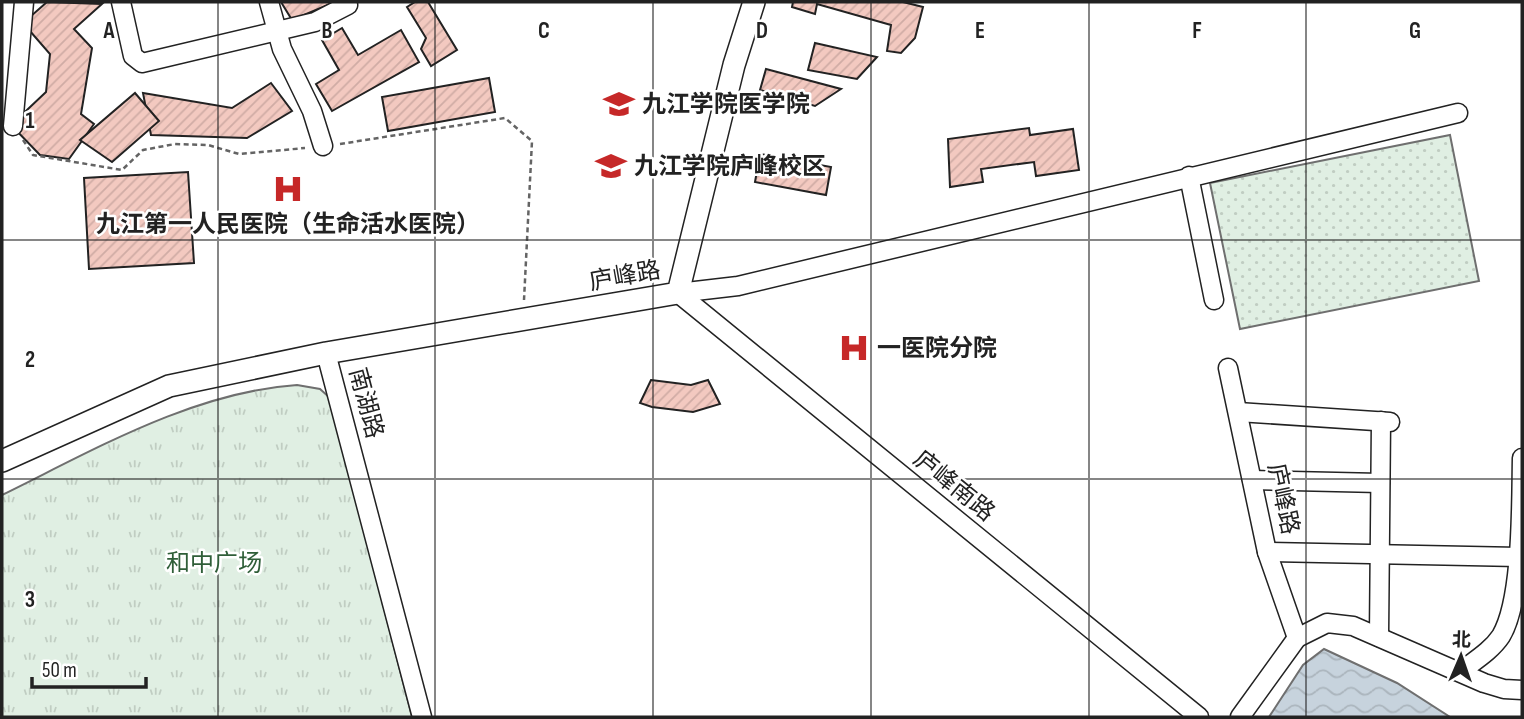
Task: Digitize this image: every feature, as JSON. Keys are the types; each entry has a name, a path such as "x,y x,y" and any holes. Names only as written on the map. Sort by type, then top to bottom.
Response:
{"main road":[{"name":"庐峰路","path":"326,353 678,293 734,65 754,2"},
{"name":"南湖路","path":"2,461 169,386 326,353"}],"street":[{"path":"13,126 10,65 24,2"},
{"path":"121,2 129,45 133,56 142,63 156,63 315,22 348,5"},
{"path":"269,2 282,49 312,111 323,146"},
{"path":"678,293 738,286 1458,113"},
{"path":"1189,176 1214,300"},
{"name":"庐峰南路","path":"678,293 1199,717"},
{"name":"南湖路","path":"326,353 422,717"},
{"name":"庐峰路","path":"1228,368 1267,552 1297,638"},
{"path":"1238,412 1385,421 1380,483 1379,636"},
{"path":"1460,672 1500,636 1507,620 1519,557 1522,458"},
{"path":"1252,480 1380,483"},
{"path":"1267,552 1519,557"},
{"path":"1240,717 1297,638 1317,626 1338,623 1379,636 1504,689 1522,690"}],"path":[{"path":"13,126 33,155 122,170 143,150 175,144 208,145 239,154 323,146 505,118 531,141 523,320"}],"green space":[{"path":"1450,135 1479,281 1240,329 1210,183"},
{"name":"和中广场","path":"297,385 320,389 330,398 412,717 2,717 2,495 108,442 182,411 258,390"}],"water":[{"path":"1324,649 1397,683 1450,717 1269,717 1303,665"}],"building":[{"path":"47,2 102,4 74,29 92,48 81,114 94,124 69,159 40,155 11,125 46,92 50,54 23,23"},
{"path":"281,2 335,2 292,20"},
{"path":"415,2 428,2 457,50 431,66 421,49 426,38 407,7"},
{"path":"793,2 903,2 923,7 915,38 901,53 887,51 891,25 817,4 815,14 792,7"},
{"path":"342,28 358,55 401,30 419,62 332,111 316,84 339,70 322,40"},
{"path":"815,43 877,57 857,79 808,70"},
{"path":"766,69 841,89 815,106 760,90"},
{"path":"489,78 495,112 388,131 382,97"},
{"path":"271,83 292,111 247,138 151,135 143,93 232,108"},
{"path":"135,93 159,121 112,162 80,140"},
{"path":"1029,128 1030,135 1073,129 1079,170 1036,176 1034,162 981,169 983,182 950,187 948,139"},
{"path":"760,154 831,167 826,195 755,182"},
{"path":"188,172 194,263 89,269 84,178"},
{"path":"651,380 691,385 708,380 720,404 693,412 640,403"}],"place":[{"name":"九江学院医学院","path":"619,104"},
{"name":"九江学院庐峰校区","path":"611,166"},
{"name":"九江第一人民医院（生命活水医院）","path":"288,189"},
{"name":"一医院分院","path":"854,348"}]}
